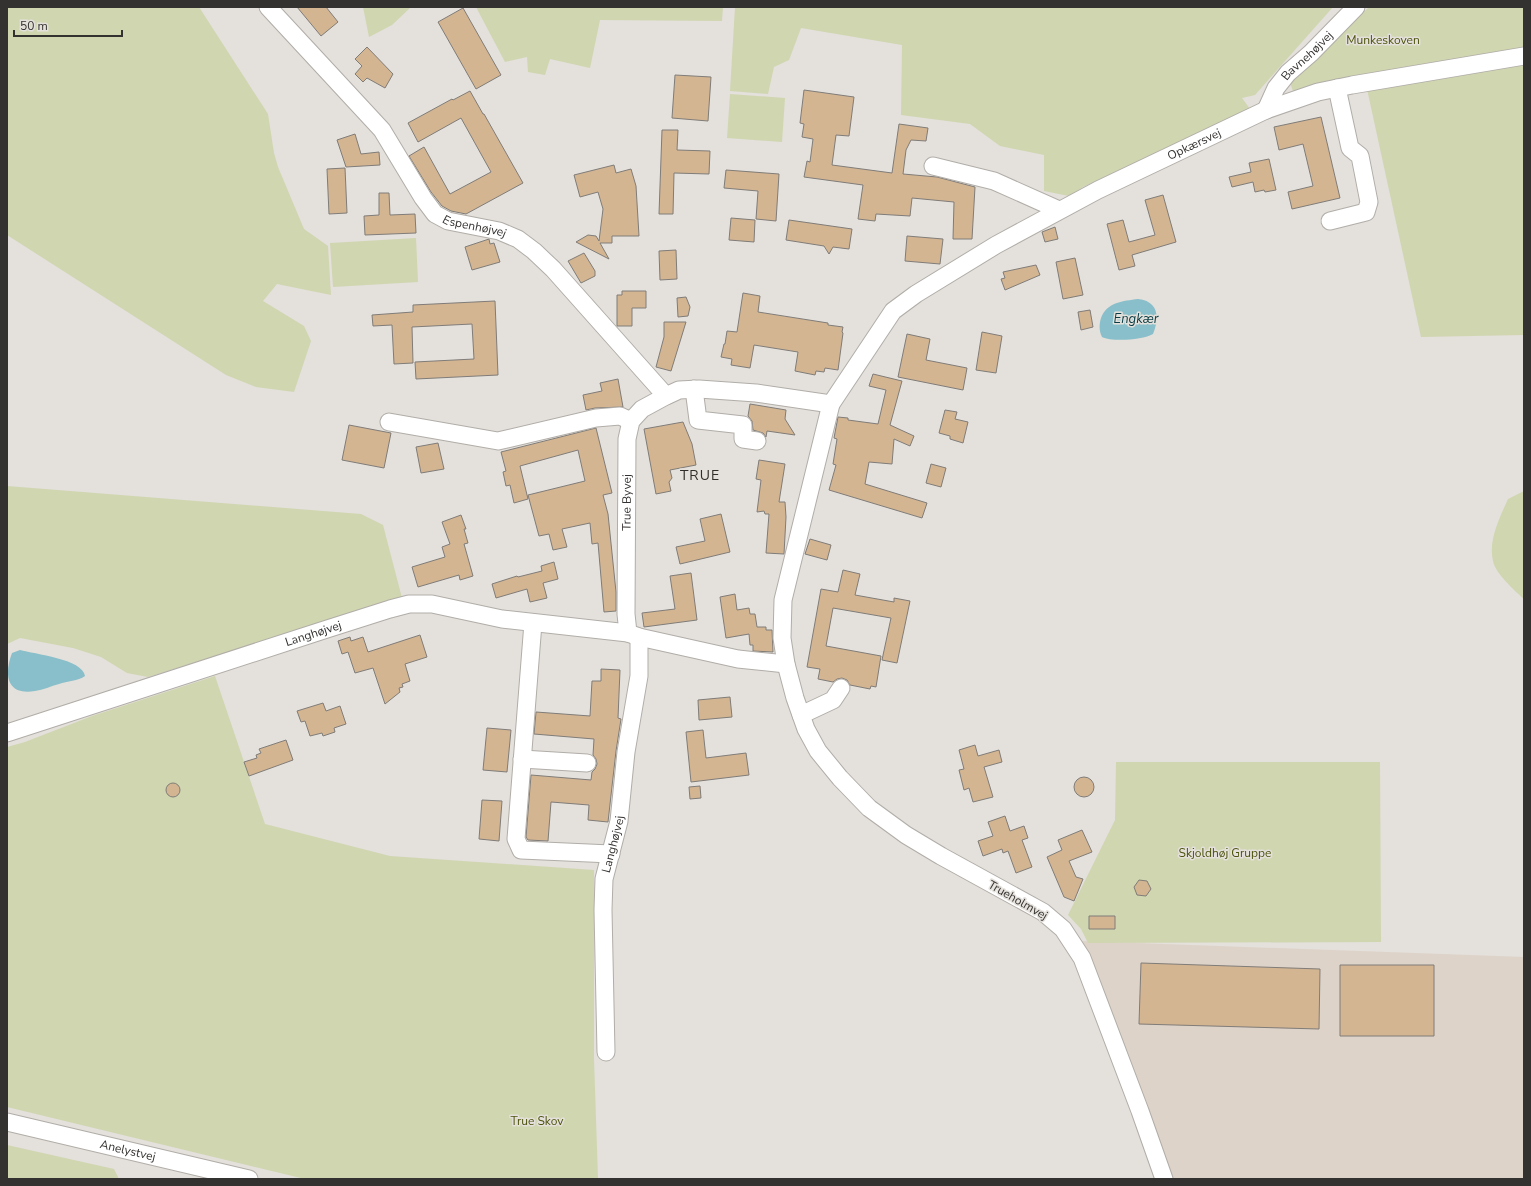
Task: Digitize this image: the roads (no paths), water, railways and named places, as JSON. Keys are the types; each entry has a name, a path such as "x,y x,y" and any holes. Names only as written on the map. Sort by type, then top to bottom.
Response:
{"street":[{"name":"Espenhøjvej","path":"268,7 382,130 423,198 435,214 448,221 499,232 518,239 534,251 553,269 643,368 666,396"},
{"name":"Bavnehøjvej","path":"1266,110 1276,88 1288,73 1311,53 1356,7"},
{"name":"Opkærsvej","path":"831,404 893,311 916,294 996,245 1103,187 1266,110 1318,92 1524,56"},
{"path":"1330,221 1366,212 1369,202 1360,156 1350,148 1337,88"},
{"path":"933,166 994,181 1059,210"},
{"path":"694,389 698,420 743,425 743,439 757,441"},
{"path":"389,422 498,441 596,418 620,416 631,421 642,409 679,390 694,389 756,393 831,404 783,600 782,638 786,664 795,698 804,722 833,700 841,688"},
{"name":"True Byvej","path":"631,421 627,439 626,614 633,635"},
{"name":"Langhøjvej","path":"7,733 331,627 409,604 432,604 502,619 633,635 639,676 626,752 619,821 604,879 603,910 606,1052"},
{"path":"533,623 516,839 520,850 611,854"},
{"path":"633,635 738,659 786,664"},
{"name":"Trueholmvej","path":"804,722 818,751 840,778 869,808 906,835 941,856 1043,912 1063,929 1082,958 1164,1179"},
{"path":"522,759 587,763"},
{"name":"Anelystvej","path":"7,1122 249,1179"}],"water":[{"name":"Engkær","path":"1138,299 1145,300 1150,303 1156,311 1157,316 1153,334 1142,338 1128,340 1107,339 1102,337 1100,321 1107,309 1116,303"},
{"path":"20,650 67,661 76,665 82,670 85,676 38,690 25,692 18,690 13,687 10,682 8,668 12,653"}],"district":[{"name":"TRUE","path":"700,475"}],"park label":[{"name":"Munkeskoven","path":"1383,40"},
{"name":"Skjoldhøj Gruppe","path":"1225,853"},
{"name":"True Skov","path":"537,1121"}]}
